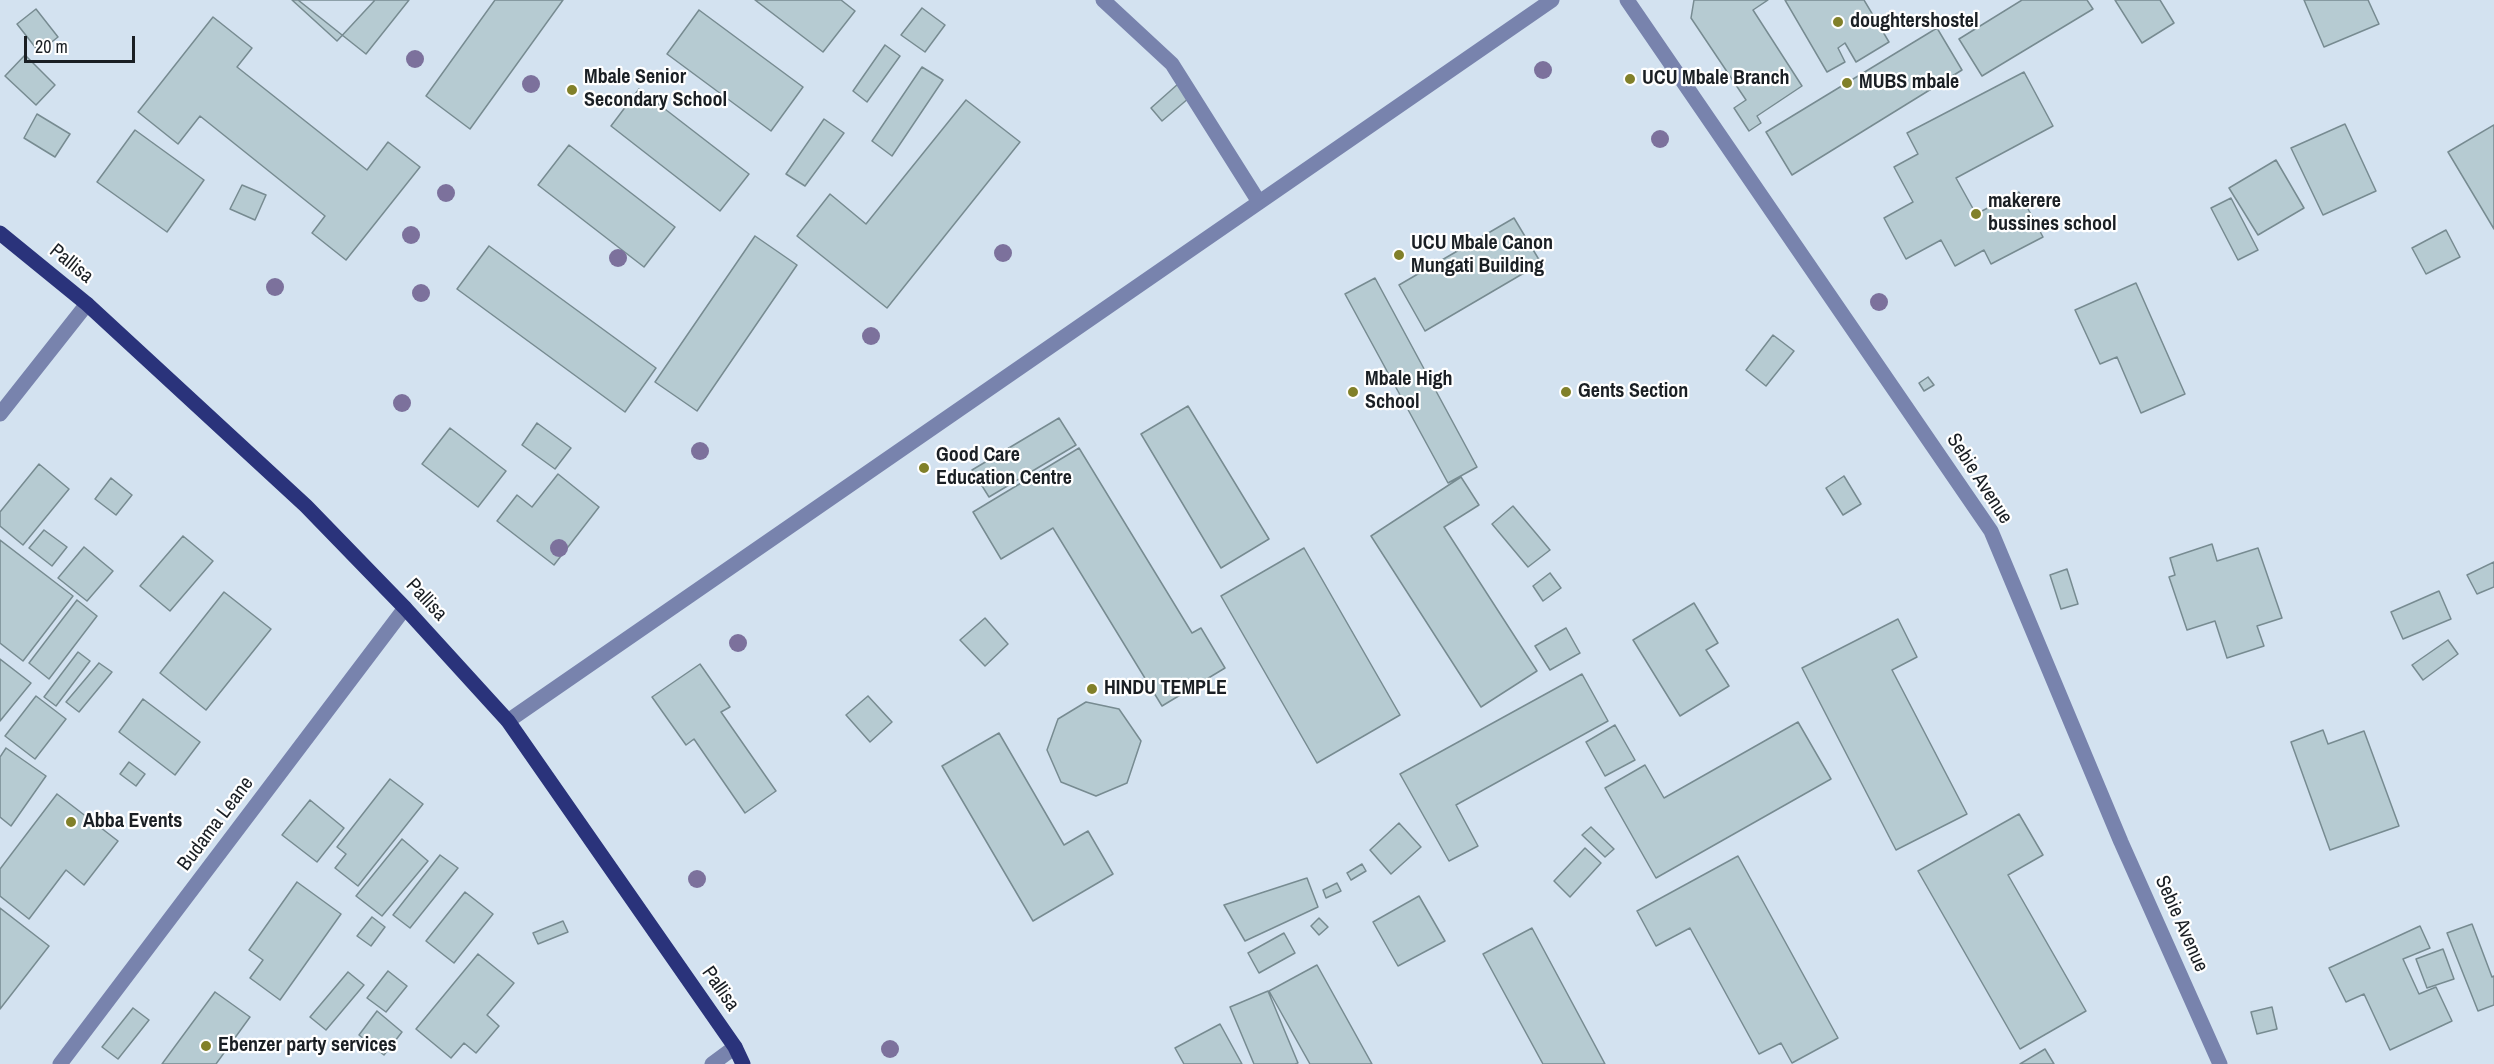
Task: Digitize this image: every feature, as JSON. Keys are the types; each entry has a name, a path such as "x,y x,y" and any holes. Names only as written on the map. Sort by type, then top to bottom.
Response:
{"main road":[{"name":"Pallisa","path":"0,232 87,304 306,506 405,608 508,721 735,1047 743,1064"}],"street":[{"path":"1103,0 1172,64 1259,202"},
{"path":"508,721 1552,0"},
{"name":"Sebie Avenue","path":"1627,0 1991,531 2121,842 2220,1064"},
{"path":"0,414 87,304"},
{"name":"Budama Leane","path":"60,1064 405,608"},
{"path":"712,1064 735,1047"}],"building":[{"path":"292,0 375,0 337,41"},
{"path":"298,0 409,0 366,54"},
{"path":"495,0 563,0 470,129 426,96"},
{"path":"755,0 841,0 855,11 823,52"},
{"path":"1694,0 1768,0 1753,10 1802,86 1757,116 1761,123 1749,131 1734,108 1746,100 1691,18"},
{"name":"doughtershostel","path":"1785,0 1864,0 1889,42 1856,62 1845,43 1838,48 1845,62 1827,72"},
{"path":"2022,0 2087,0 2093,9 1982,76 1959,39"},
{"path":"2115,0 2160,0 2174,23 2142,43"},
{"path":"2304,0 2368,0 2379,24 2324,47"},
{"path":"922,8 945,25 925,52 901,35"},
{"path":"36,9 58,37 39,52 17,24"},
{"path":"699,10 803,87 771,131 667,54"},
{"path":"213,17 252,48 237,67 367,170 388,142 420,167 346,260 312,233 325,216 200,116 178,144 138,112"},
{"path":"1937,28 1962,70 1792,175 1766,132"},
{"path":"885,45 900,56 867,102 853,91"},
{"path":"25,55 55,85 36,105 5,76"},
{"path":"922,67 943,80 892,156 872,141"},
{"path":"2024,72 2053,126 1956,178 1976,214 2019,192 2043,237 1991,264 1984,250 1955,266 1941,240 1906,259 1884,218 1913,202 1894,167 1918,154 1907,133"},
{"path":"1178,84 1189,98 1162,121 1151,108"},
{"path":"639,89 749,174 720,211 611,126"},
{"path":"966,100 1020,142 887,308 797,236 830,194 866,224"},
{"path":"37,114 70,134 55,157 24,138"},
{"path":"824,119 844,133 805,186 786,174"},
{"path":"2345,124 2376,191 2323,215 2291,148"},
{"path":"2494,125 2494,229 2448,152"},
{"path":"135,130 204,180 167,232 97,182"},
{"path":"569,145 675,227 644,267 538,185"},
{"path":"2276,160 2304,208 2258,235 2229,188"},
{"path":"242,185 266,195 255,220 230,209"},
{"path":"2231,198 2258,250 2238,260 2211,208"},
{"path":"1514,218 1541,263 1425,331 1399,285"},
{"path":"2446,230 2460,257 2426,274 2412,248"},
{"path":"755,236 797,265 697,411 655,382"},
{"path":"489,246 656,368 625,412 457,289"},
{"path":"1375,278 1477,467 1448,483 1345,294"},
{"path":"2136,283 2185,394 2141,413 2117,357 2100,364 2075,310"},
{"path":"1773,335 1794,351 1766,386 1746,370"},
{"path":"1928,377 1934,385 1924,391 1919,383"},
{"path":"1188,406 1269,539 1221,568 1141,434"},
{"path":"1059,418 1076,445 989,497 972,470"},
{"path":"537,423 571,448 555,469 522,445"},
{"path":"450,428 506,471 478,507 422,464"},
{"path":"1079,448 1192,633 1201,628 1225,668 1162,706 1053,528 1001,559 973,512"},
{"path":"39,464 69,489 23,545 0,526 0,512"},
{"path":"558,474 599,507 554,565 497,521 517,495 532,507"},
{"path":"1844,476 1861,504 1843,515 1826,488"},
{"path":"1461,477 1479,505 1444,527 1537,671 1481,707 1371,536"},
{"path":"111,478 132,495 116,515 95,499"},
{"path":"1513,506 1550,550 1528,567 1492,524"},
{"path":"44,530 67,547 52,566 29,548"},
{"path":"183,536 213,561 170,611 140,586"},
{"path":"0,540 73,596 23,661 0,643"},
{"path":"2212,544 2217,561 2258,548 2282,618 2257,626 2264,646 2227,658 2215,621 2187,630 2169,577 2175,575 2170,558"},
{"path":"84,547 113,571 87,601 58,578"},
{"path":"1304,548 1400,715 1317,763 1221,596"},
{"path":"2494,562 2494,587 2477,594 2467,575"},
{"path":"2067,569 2078,604 2061,609 2050,575"},
{"path":"1550,573 1561,588 1543,601 1533,586"},
{"path":"2439,591 2451,619 2403,639 2391,612"},
{"path":"224,592 271,629 206,710 160,673"},
{"path":"77,600 97,616 49,679 29,663"},
{"path":"1694,603 1718,643 1706,650 1729,686 1680,716 1633,640"},
{"path":"985,618 1008,644 985,666 960,640"},
{"path":"1898,619 1917,657 1892,670 1967,814 1896,850 1802,668"},
{"path":"1566,628 1580,653 1550,670 1535,646"},
{"path":"2448,640 2458,654 2423,680 2412,665"},
{"path":"78,652 90,661 56,706 44,697"},
{"path":"0,659 31,683 0,721"},
{"path":"99,663 112,672 79,712 66,702"},
{"path":"700,664 730,707 721,712 776,791 745,813 694,739 686,745 652,697"},
{"path":"1582,674 1608,721 1456,805 1478,846 1449,861 1400,774"},
{"path":"36,696 66,719 35,759 5,736"},
{"path":"868,696 892,722 870,742 846,715"},
{"path":"143,699 200,742 175,775 119,732"},
{"path":"1086,702 1119,709 1141,741 1127,783 1096,796 1061,782 1047,750 1058,719"},
{"path":"1798,722 1831,779 1656,878 1605,788 1645,765 1664,798"},
{"path":"1615,725 1635,760 1605,776 1586,742"},
{"path":"2323,730 2328,744 2364,731 2399,826 2330,850 2291,742"},
{"path":"999,733 1064,845 1088,831 1113,874 1033,921 942,766"},
{"path":"6,748 46,776 11,826 0,817 0,757"},
{"path":"129,762 145,774 136,786 120,774"},
{"path":"390,779 423,804 358,886 335,868 346,854 337,847"},
{"path":"57,794 118,841 84,885 66,870 29,919 0,896 0,869"},
{"path":"310,800 344,828 317,862 282,835"},
{"path":"2019,814 2043,855 2008,875 2086,1011 2020,1049 1918,871"},
{"path":"1399,823 1421,847 1391,874 1370,850"},
{"path":"1591,827 1614,849 1605,857 1582,835"},
{"path":"402,839 428,861 382,916 356,896"},
{"path":"1585,848 1601,863 1570,897 1554,881"},
{"path":"440,855 458,868 410,928 393,915"},
{"path":"1738,856 1838,1038 1792,1063 1781,1043 1759,1054 1690,928 1656,946 1637,911"},
{"path":"1362,864 1366,871 1351,880 1347,873"},
{"path":"1307,878 1318,907 1245,941 1224,905"},
{"path":"297,882 341,914 280,1000 250,978 263,960 249,950"},
{"path":"1337,883 1341,891 1326,898 1323,890"},
{"path":"465,892 493,914 454,963 426,941"},
{"path":"1419,896 1445,941 1398,966 1373,922"},
{"path":"0,908 49,946 0,1009"},
{"path":"372,917 385,927 371,946 357,936"},
{"path":"1319,918 1328,927 1319,935 1311,926"},
{"path":"563,921 568,932 538,944 533,933"},
{"path":"2472,924 2492,977 2494,976 2494,1005 2478,1011 2447,933"},
{"path":"2420,926 2430,948 2403,959 2419,994 2436,987 2452,1021 2390,1050 2364,994 2346,1002 2329,968"},
{"path":"1532,928 1605,1064 1543,1064 1483,954"},
{"path":"1284,933 1295,953 1259,973 1248,953"},
{"path":"2443,949 2454,979 2427,988 2416,959"},
{"path":"478,954 514,983 487,1015 499,1026 476,1053 464,1043 451,1058 416,1029"},
{"path":"1317,965 1372,1064 1310,1064 1269,991"},
{"path":"388,971 407,986 386,1012 367,998"},
{"path":"348,972 364,985 326,1030 310,1017"},
{"path":"1268,991 1298,1063 1254,1064 1230,1007"},
{"path":"215,992 250,1017 216,1064 162,1064"},
{"path":"2272,1007 2277,1029 2257,1034 2251,1012"},
{"path":"133,1008 149,1020 118,1059 102,1047"},
{"path":"377,1011 402,1032 384,1055 359,1035"},
{"path":"1220,1024 1242,1064 1184,1064 1175,1048"},
{"path":"2045,1049 2054,1064 2020,1064"}],"place":[{"name":"doughtershostel","path":"1838,22"},
{"name":"UCU Mbale Branch","path":"1630,79"},
{"name":"MUBS mbale","path":"1847,83"},
{"name":"Mbale Senior Secondary School","path":"572,90"},
{"name":"makerere bussines school","path":"1976,214"},
{"name":"UCU Mbale Canon Mungati Building","path":"1399,255"},
{"name":"Mbale High School","path":"1353,392"},
{"name":"Gents Section","path":"1566,392"},
{"name":"Good Care Education Centre","path":"924,468"},
{"name":"HINDU TEMPLE","path":"1092,689"},
{"name":"Abba Events","path":"71,822"},
{"name":"Ebenzer party services","path":"206,1046"}]}
